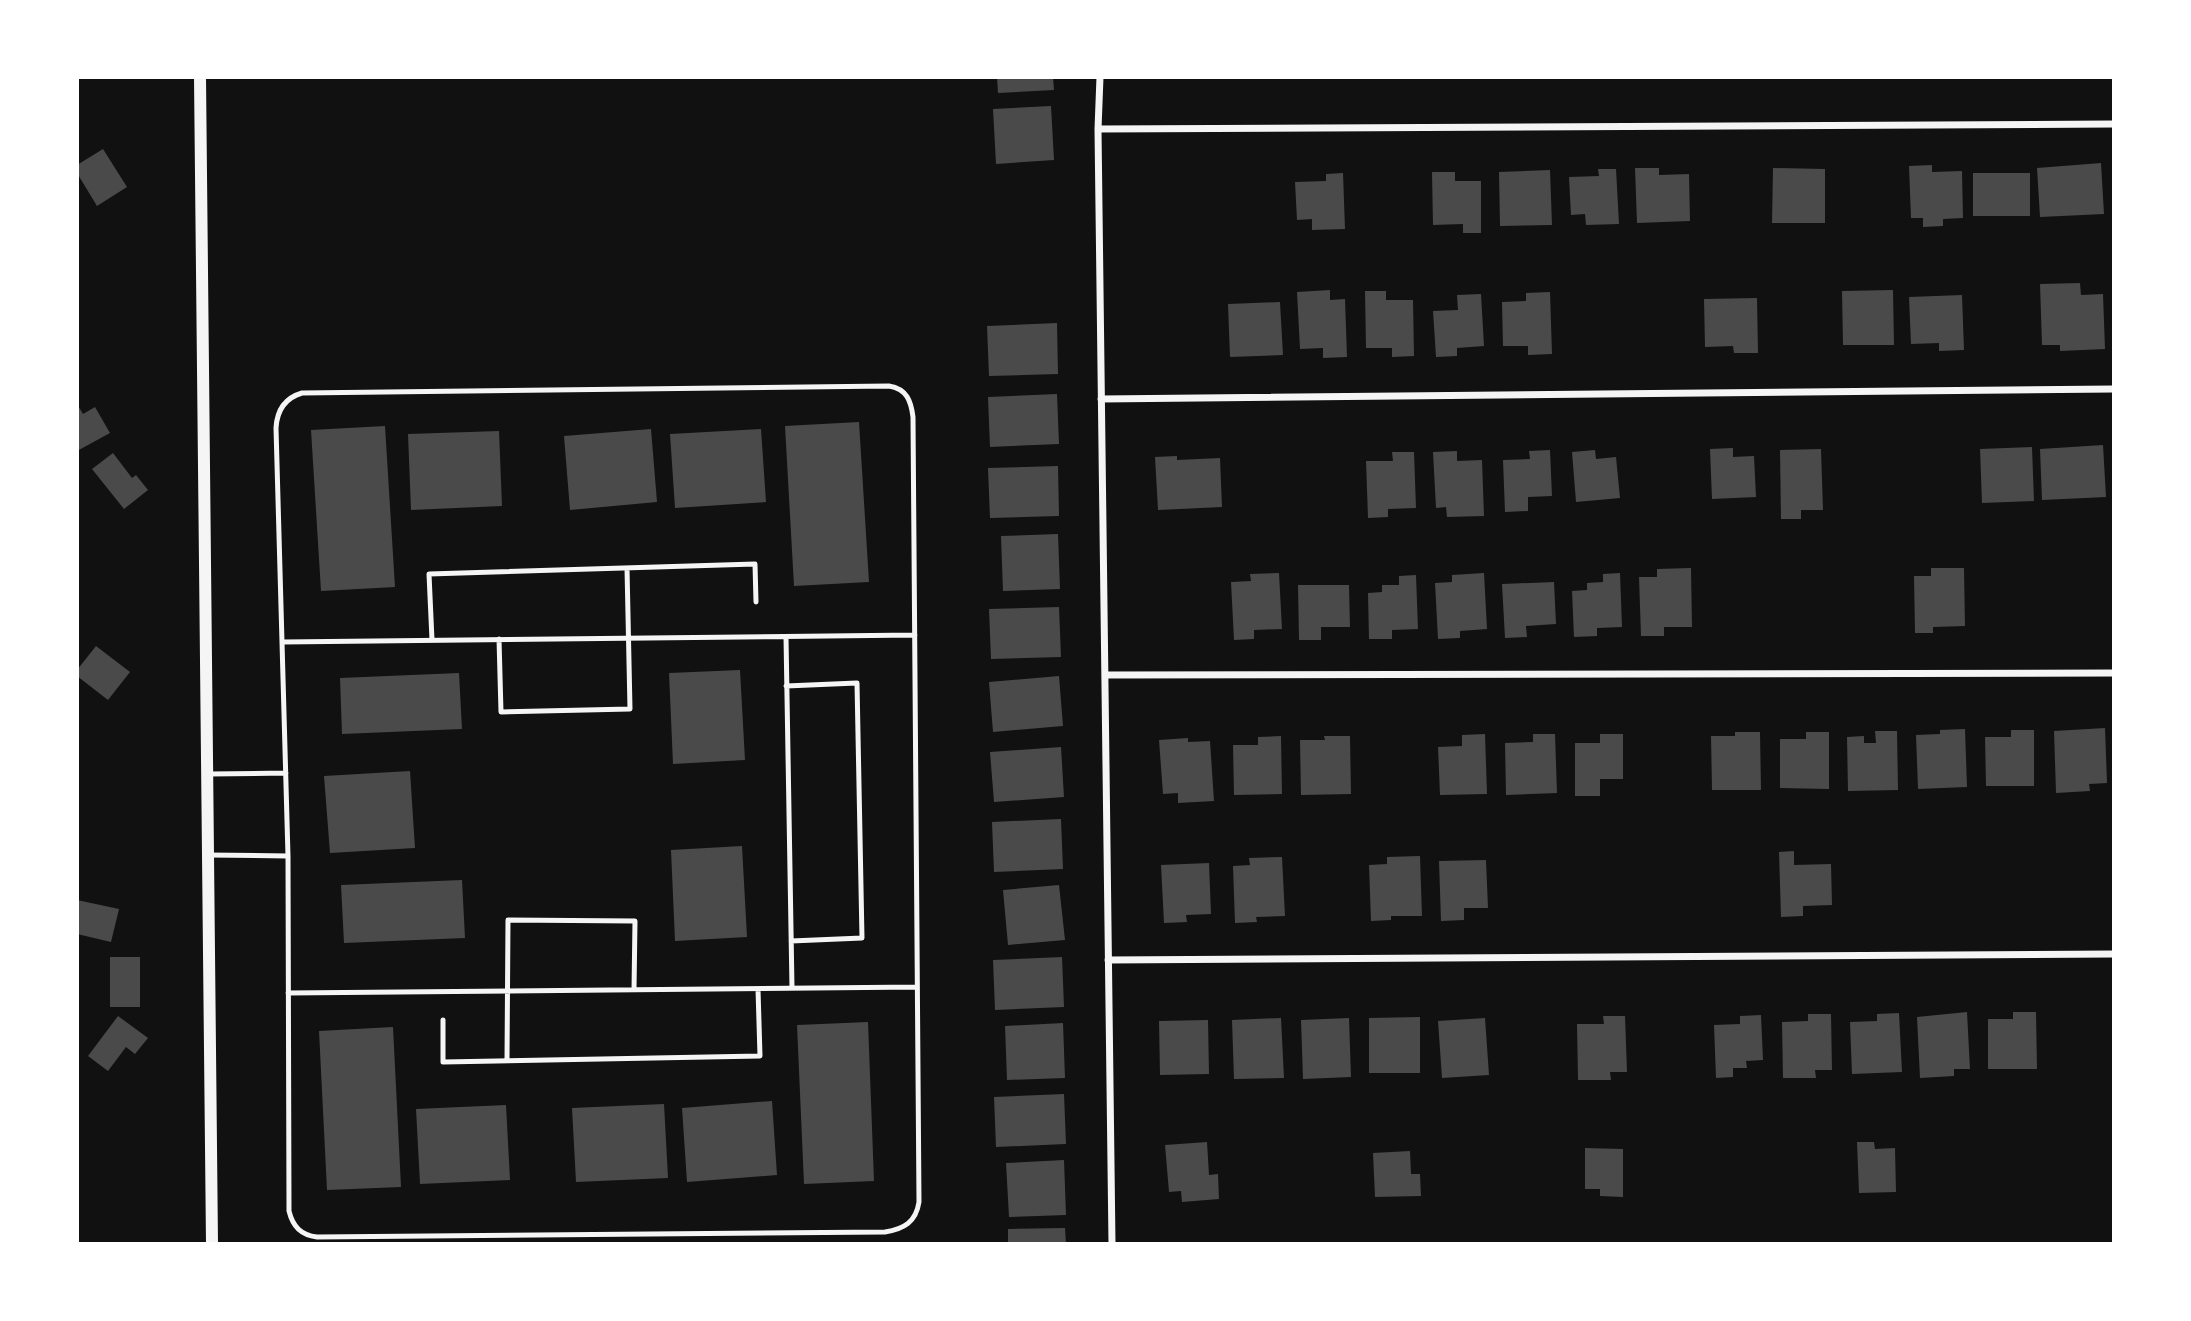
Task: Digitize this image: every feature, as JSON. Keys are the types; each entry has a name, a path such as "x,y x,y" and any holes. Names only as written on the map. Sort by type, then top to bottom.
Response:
{"street":[{"path":"200,77 212,1244"},
{"path":"1100,77 1098,129 1112,1244"},
{"path":"1098,129 2114,124"},
{"path":"1101,399 2114,389"},
{"path":"1105,675 2114,673"},
{"path":"1108,960 2114,954"}],"lane":[{"path":"833,386 899,388 912,405 914,417 915,635 919,1202 908,1224 885,1232 309,1236 291,1222 288,856 276,428 279,411 293,395 833,386"},
{"path":"432,640 429,574 755,564 756,602"},
{"path":"499,639 501,712 630,709 627,568"},
{"path":"283,642 915,635"},
{"path":"786,637 792,988"},
{"path":"786,686 857,683 862,938 791,941"},
{"path":"206,774 286,773"},
{"path":"207,855 288,856"},
{"path":"508,1060 508,920 635,921 634,990"},
{"path":"288,993 917,987"},
{"path":"443,1020 443,1062 760,1056 758,989"}],"building":[{"path":"997,77 1053,77 1054,90 998,93"},
{"path":"1051,106 1054,160 996,164 993,109"},
{"path":"103,149 127,187 97,206 77,173 77,165"},
{"path":"2101,163 2104,214 2040,217 2037,168"},
{"path":"1932,165 1932,172 1962,171 1963,218 1943,219 1943,226 1923,227 1923,218 1911,218 1909,166"},
{"path":"1635,168 1659,168 1659,175 1689,174 1690,221 1637,223"},
{"path":"1773,168 1825,169 1825,223 1772,223"},
{"path":"1598,169 1616,169 1619,224 1586,225 1585,214 1571,215 1569,177 1599,176"},
{"path":"1550,170 1552,225 1500,226 1499,172"},
{"path":"1432,172 1455,172 1455,181 1481,181 1481,233 1463,233 1463,224 1433,225"},
{"path":"1343,173 1345,229 1312,230 1312,219 1297,220 1295,182 1326,181 1326,174"},
{"path":"1973,173 2030,173 2030,216 1973,216"},
{"path":"2080,283 2081,295 2103,294 2105,349 2060,351 2060,345 2042,345 2040,284"},
{"path":"1330,290 1330,300 1345,299 1347,357 1323,358 1323,348 1300,349 1297,292"},
{"path":"1893,290 1894,345 1843,345 1842,291"},
{"path":"1365,291 1386,291 1386,300 1413,300 1414,356 1392,357 1392,348 1366,348"},
{"path":"1550,292 1552,354 1528,355 1528,346 1503,346 1502,302 1526,301 1526,293"},
{"path":"1481,294 1484,346 1457,348 1457,356 1436,357 1433,311 1458,310 1457,295"},
{"path":"1962,295 1964,350 1939,351 1939,343 1911,344 1909,297"},
{"path":"1757,298 1758,353 1734,353 1733,346 1705,347 1704,299"},
{"path":"1280,302 1283,355 1230,357 1228,304"},
{"path":"1057,323 1058,374 989,376 987,326"},
{"path":"1057,394 1059,444 990,447 988,397"},
{"path":"77,404 83,414 95,407 110,433 77,451"},
{"path":"859,422 869,582 794,586 785,426"},
{"path":"385,426 395,587 321,591 311,430"},
{"path":"651,429 657,502 570,510 564,436"},
{"path":"761,429 766,502 675,508 670,434"},
{"path":"499,431 502,506 411,510 408,434"},
{"path":"2103,445 2106,497 2042,500 2040,449"},
{"path":"2032,447 2034,501 1982,503 1980,449"},
{"path":"1733,448 1733,457 1754,456 1756,497 1712,499 1710,449"},
{"path":"1821,449 1823,510 1801,510 1801,519 1781,519 1780,450"},
{"path":"1550,450 1552,496 1528,497 1528,511 1505,512 1503,460 1530,459 1529,451"},
{"path":"1595,450 1596,459 1616,457 1620,498 1576,502 1572,452"},
{"path":"1457,451 1457,461 1482,460 1484,516 1447,517 1446,507 1436,508 1433,452"},
{"path":"1392,452 1414,452 1416,508 1388,509 1388,517 1368,518 1366,461 1393,461"},
{"path":"113,453 132,478 136,475 148,490 124,509 92,469"},
{"path":"1177,456 1177,460 1220,458 1222,507 1158,510 1155,457"},
{"path":"1058,466 1059,516 990,518 988,468"},
{"path":"1058,534 1060,589 1003,591 1001,536"},
{"path":"1691,568 1692,627 1664,627 1664,636 1641,636 1639,577 1657,577 1657,569"},
{"path":"1931,568 1964,568 1965,626 1933,627 1933,633 1915,633 1914,576 1931,576"},
{"path":"1279,573 1282,629 1254,630 1254,639 1234,640 1231,582 1251,581 1250,574"},
{"path":"1484,573 1487,629 1460,631 1460,638 1438,639 1435,583 1452,582 1452,575"},
{"path":"1620,573 1622,627 1597,628 1597,636 1574,637 1572,591 1587,590 1587,583 1603,582 1603,574"},
{"path":"1416,575 1418,629 1392,630 1392,639 1369,639 1368,593 1382,592 1382,585 1399,585 1399,576"},
{"path":"1554,582 1556,624 1526,626 1527,637 1505,638 1502,584"},
{"path":"1298,585 1349,585 1350,627 1321,627 1321,640 1299,640"},
{"path":"1059,607 1061,657 991,659 989,609"},
{"path":"96,646 130,672 108,700 77,676 77,670"},
{"path":"740,670 745,760 673,764 669,673"},
{"path":"459,673 462,729 342,734 340,678"},
{"path":"1059,676 1063,726 993,732 989,682"},
{"path":"2105,728 2107,783 2089,784 2090,791 2056,793 2054,731"},
{"path":"1965,729 1967,787 1918,789 1916,735"},
{"path":"2011,730 2034,730 2034,786 1986,786 1985,737 2011,737"},
{"path":"1875,731 1897,731 1898,790 1848,791 1847,737 1864,736 1864,743 1876,743"},
{"path":"1735,732 1760,732 1761,790 1712,790 1711,736 1735,736"},
{"path":"1806,732 1829,732 1829,789 1780,788 1780,739 1806,739"},
{"path":"1485,734 1487,794 1440,795 1438,747 1462,746 1462,735"},
{"path":"1533,734 1555,734 1557,793 1506,795 1505,743 1533,742"},
{"path":"1600,734 1623,734 1623,779 1600,779 1600,796 1575,796 1575,743 1600,743"},
{"path":"1281,736 1282,794 1234,795 1233,745 1258,745 1258,737"},
{"path":"1324,736 1350,736 1351,794 1301,795 1300,740 1325,740"},
{"path":"1188,738 1188,742 1210,741 1214,801 1178,803 1178,793 1163,794 1159,740"},
{"path":"1061,747 1064,797 994,802 990,752"},
{"path":"410,771 415,848 330,853 324,776"},
{"path":"1061,819 1063,869 994,872 992,822"},
{"path":"742,846 747,937 675,941 671,850"},
{"path":"1794,851 1794,865 1831,864 1832,905 1803,906 1803,916 1781,917 1779,852"},
{"path":"1420,856 1422,916 1391,916 1391,920 1371,921 1369,865 1387,864 1387,857"},
{"path":"1282,857 1285,916 1256,917 1257,922 1235,923 1233,866 1250,865 1249,858"},
{"path":"1486,860 1488,908 1464,908 1464,920 1441,921 1439,861"},
{"path":"1209,863 1211,914 1186,915 1187,922 1164,923 1161,865"},
{"path":"462,880 465,938 344,943 341,885"},
{"path":"1059,885 1065,940 1008,945 1003,890"},
{"path":"77,900 119,909 111,942 77,934"},
{"path":"110,957 140,957 140,1007 110,1007"},
{"path":"1062,957 1064,1007 995,1010 993,960"},
{"path":"1967,1012 1970,1069 1954,1069 1954,1076 1920,1078 1917,1017"},
{"path":"2013,1012 2036,1012 2037,1069 1988,1069 1988,1019 2013,1019"},
{"path":"1899,1013 1902,1072 1852,1074 1850,1022 1877,1021 1877,1014"},
{"path":"1808,1014 1831,1014 1832,1070 1815,1070 1816,1078 1783,1078 1782,1022 1808,1021"},
{"path":"1761,1015 1763,1060 1746,1061 1747,1068 1733,1068 1733,1077 1716,1078 1714,1025 1740,1024 1740,1016"},
{"path":"118,1016 148,1038 135,1054 126,1047 108,1071 88,1056"},
{"path":"1603,1016 1625,1016 1627,1072 1610,1072 1611,1080 1578,1080 1577,1024 1604,1024"},
{"path":"1420,1017 1420,1073 1369,1073 1369,1018"},
{"path":"1281,1018 1284,1078 1234,1079 1232,1020"},
{"path":"1349,1018 1351,1077 1303,1079 1301,1020"},
{"path":"1485,1018 1489,1075 1442,1078 1438,1021"},
{"path":"1208,1020 1209,1074 1160,1075 1159,1021"},
{"path":"868,1022 874,1181 804,1184 797,1025"},
{"path":"1063,1023 1065,1078 1007,1080 1005,1026"},
{"path":"393,1027 401,1187 327,1190 319,1031"},
{"path":"1064,1094 1066,1144 996,1147 994,1097"},
{"path":"772,1101 777,1175 687,1182 682,1108"},
{"path":"664,1104 668,1178 576,1182 572,1108"},
{"path":"506,1105 510,1180 420,1184 416,1109"},
{"path":"1207,1142 1209,1175 1218,1174 1219,1199 1182,1202 1181,1191 1169,1192 1165,1145"},
{"path":"1857,1142 1874,1142 1875,1149 1895,1148 1896,1192 1859,1193"},
{"path":"1585,1148 1623,1149 1623,1197 1600,1196 1600,1189 1585,1189"},
{"path":"1410,1151 1411,1174 1420,1174 1421,1196 1375,1197 1373,1153"},
{"path":"1064,1160 1066,1215 1009,1217 1006,1163"},
{"path":"1065,1228 1066,1244 1008,1244 1008,1229"}]}
